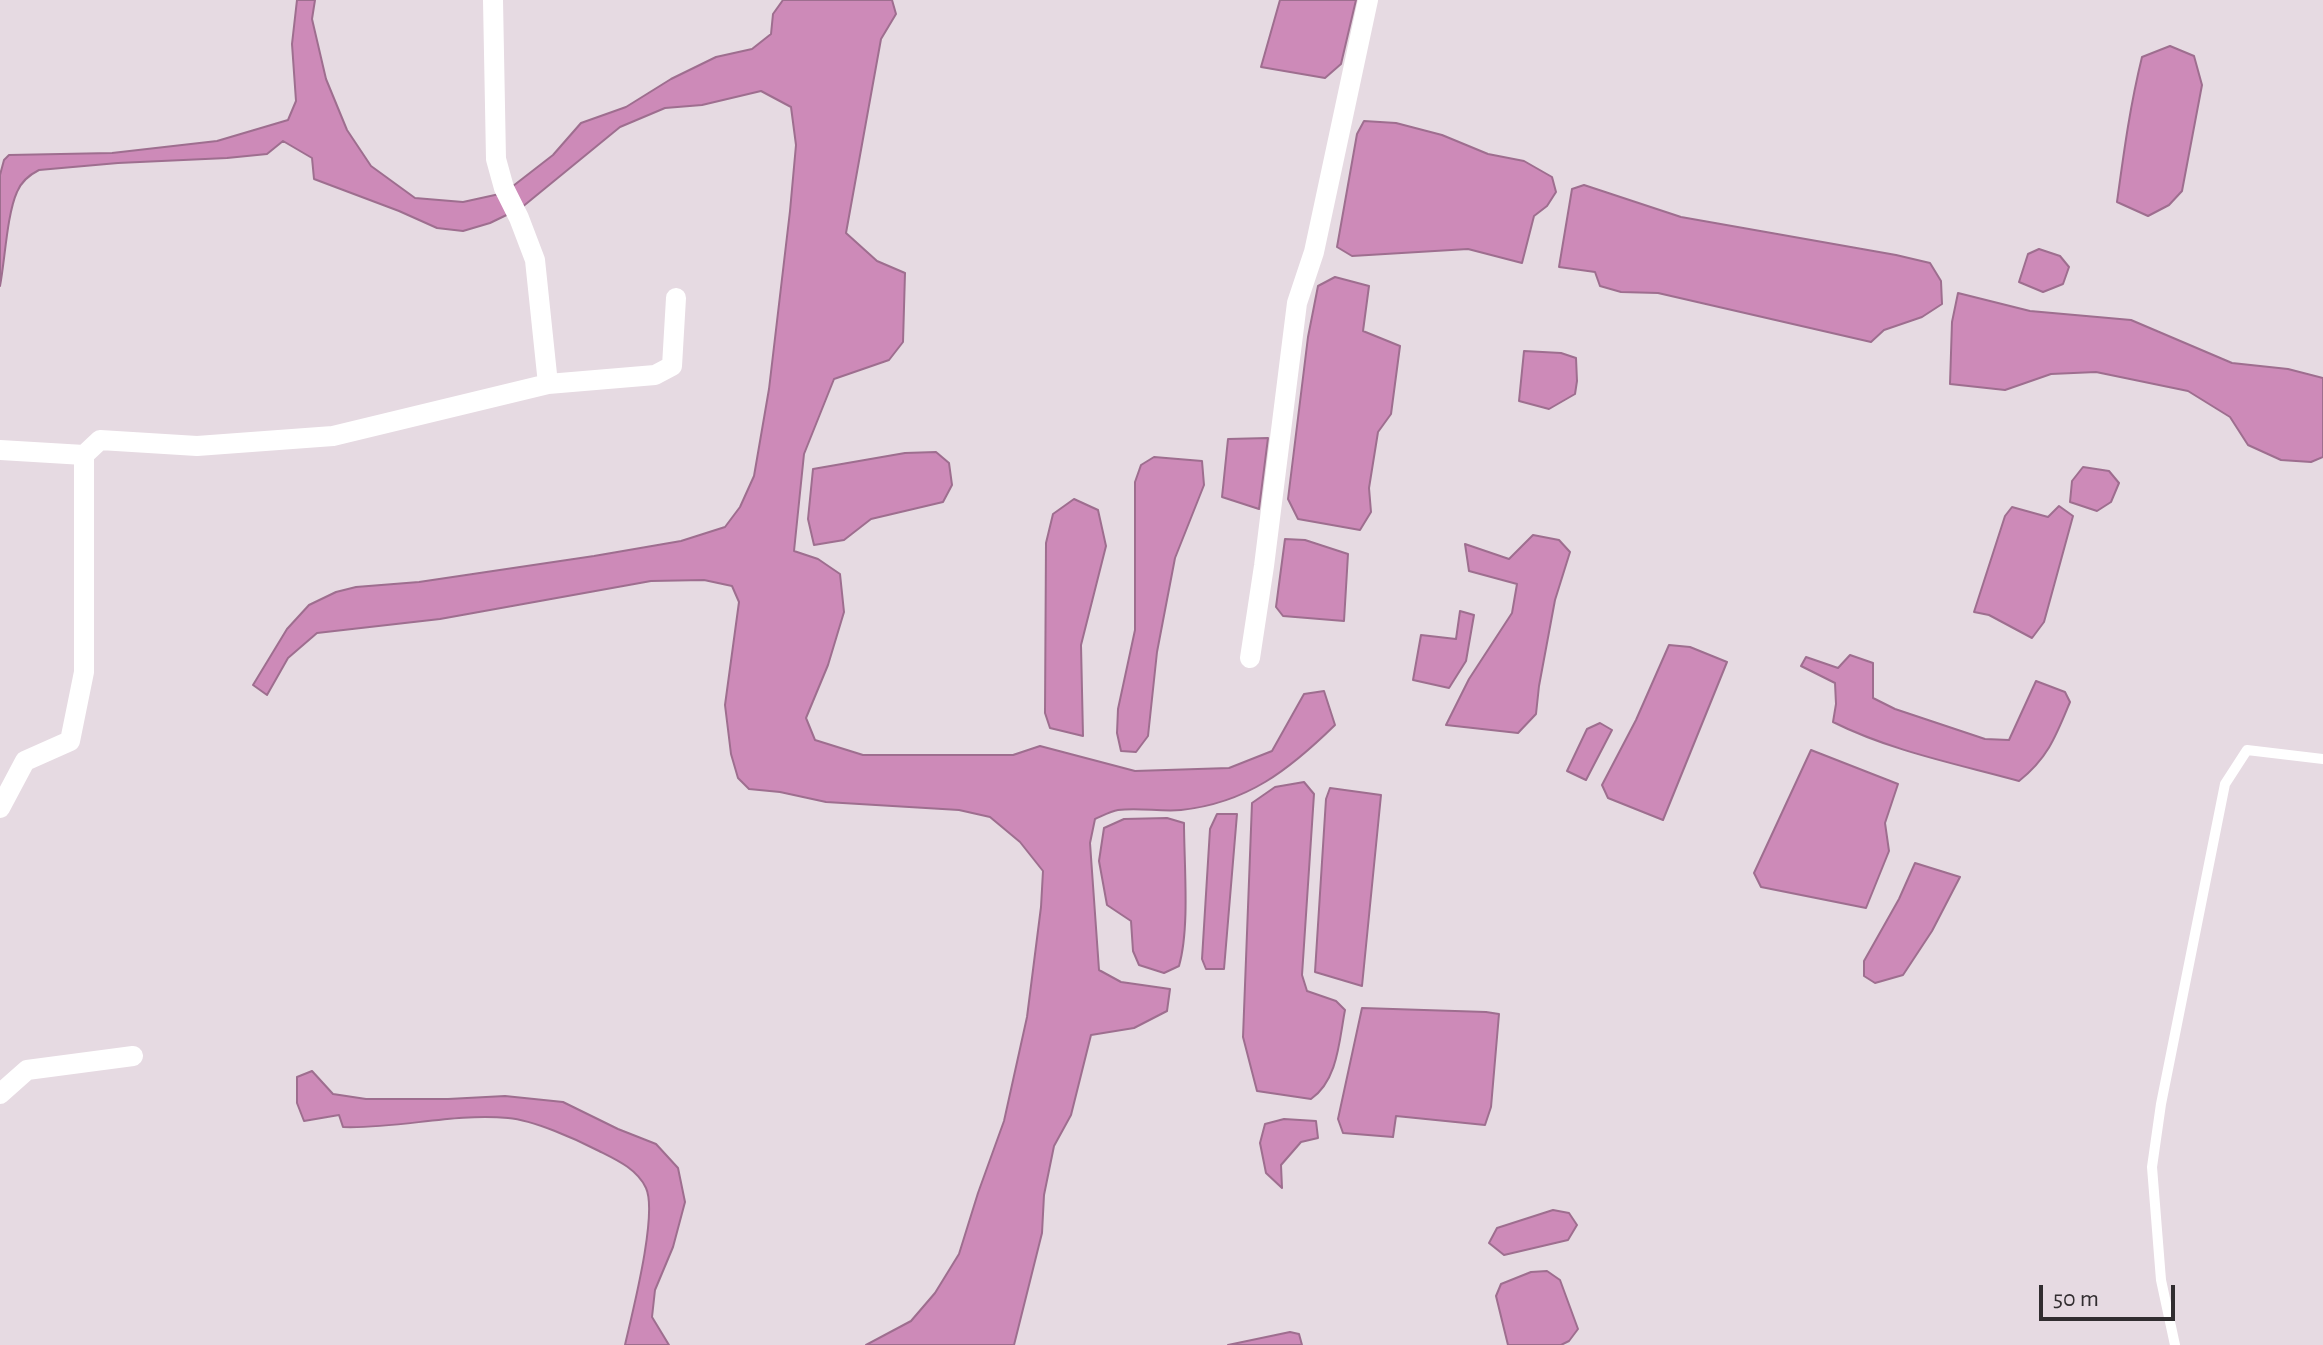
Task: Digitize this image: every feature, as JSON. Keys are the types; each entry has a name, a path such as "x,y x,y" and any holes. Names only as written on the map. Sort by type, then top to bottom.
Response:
{"street":[{"path":"493,0 496,159 504,188 535,260 548,384"},
{"path":"1250,658 1297,303 1314,252 1368,0"},
{"path":"0,450 84,455 100,440 197,446 333,436 548,384 655,375 672,366 676,298"},
{"path":"0,808 25,761 70,741 84,672 84,455"},
{"path":"0,1094 27,1070 133,1056"}],"lane":[{"path":"2175,1345 2161,1280 2152,1167 2161,1104 2225,784 2247,750 2323,759"}],"shaded area":[{"path":"297,0 315,0 312,19 326,79 347,130 371,166 415,198 463,202 504,193 553,155 581,123 626,107 671,79 716,57 752,49 771,34 773,14 783,0 892,0 896,14 881,39 846,233 877,261 905,273 903,342 889,360 834,379 804,454 794,551 818,559 840,574 844,612 828,665 806,718 815,740 863,755 1013,755 1040,746 1135,771 1229,768 1272,751 1304,694 1324,691 1335,725 1266,782 1205,806 1181,810 1118,810 1095,819 1090,843 1099,970 1121,982 1170,989 1167,1011 1134,1028 1091,1035 1071,1115 1054,1146 1044,1195 1042,1233 1014,1345 866,1345 911,1321 935,1293 959,1254 1004,1121 1027,1017 1043,871 1020,842 990,817 959,810 826,802 749,789 738,778 731,754 725,705 739,602 732,586 704,580 651,581 440,619 317,633 288,658 267,695 253,685 287,629 309,605 336,592 594,556 681,541 725,527 740,507 754,476 769,389 796,145 791,107 761,91 702,105 665,108 620,127 521,208 490,223 463,231 437,228 314,179 312,158 283,141 267,154 39,170 23,182 14,201 0,286 0,175 4,160 9,155 112,153 217,141 288,120 296,101 292,44"},
{"path":"1280,0 1356,0 1341,64 1325,78 1261,67"},
{"path":"2170,46 2194,56 2202,85 2182,191 2169,205 2148,216 2117,202 2142,57"},
{"path":"1364,121 1396,123 1442,135 1488,154 1524,161 1552,177 1556,192 1547,206 1534,216 1522,263 1468,249 1352,256 1337,247 1357,134"},
{"path":"1584,185 1681,217 1930,263 1941,281 1942,304 1922,317 1884,330 1871,342 1658,293 1621,292 1600,286 1595,272 1559,267 1572,189"},
{"path":"2039,249 2060,256 2069,267 2063,284 2043,292 2019,282 2028,254"},
{"path":"1335,277 1369,286 1363,331 1400,346 1391,414 1378,432 1369,488 1371,512 1360,530 1298,519 1288,499 1308,337 1318,286"},
{"path":"1958,293 2030,311 2131,320 2232,363 2288,369 2323,378 2323,457 2311,462 2281,460 2248,445 2230,417 2188,391 2096,372 2051,374 2005,390 1950,384 1952,322"},
{"path":"1524,351 1561,353 1576,358 1575,394 1549,409 1519,401"},
{"path":"1268,438 1259,509 1222,497 1228,439"},
{"path":"936,452 949,463 952,485 943,502 871,519 844,540 814,545 808,519 813,469 905,453"},
{"path":"1154,457 1202,461 1204,485 1175,558 1157,652 1148,736 1136,752 1121,751 1117,733 1118,709 1135,630 1135,482 1141,465"},
{"path":"2083,467 2109,471 2119,483 2111,502 2097,511 2070,502 2072,481"},
{"path":"1074,499 1098,510 1106,546 1081,645 1083,736 1050,728 1045,713 1046,543 1053,514"},
{"path":"2059,506 2073,516 2044,622 2032,638 1989,615 1974,612 2005,516 2012,507 2048,517"},
{"path":"1533,535 1559,540 1570,552 1555,600 1536,714 1518,733 1446,725 1469,679 1512,613 1517,584 1469,571 1465,544 1509,559"},
{"path":"1285,539 1305,540 1348,554 1344,621 1283,616 1276,607"},
{"path":"1460,611 1474,615 1466,661 1449,688 1413,680 1421,635 1456,639"},
{"path":"1669,645 1690,647 1727,662 1663,820 1608,798 1602,785 1636,720"},
{"path":"1850,655 1873,663 1873,698 1895,709 1985,739 2009,740 2036,681 2065,692 2070,702 2044,755 2019,781 1901,749 1833,722 1835,683 1801,666 1806,657 1838,668"},
{"path":"1600,723 1612,730 1586,780 1567,771 1587,729"},
{"path":"1811,750 1898,784 1885,823 1889,851 1866,908 1761,887 1754,873"},
{"path":"1304,782 1314,794 1302,975 1307,991 1336,1001 1345,1010 1332,1071 1311,1099 1257,1091 1243,1037 1252,803 1275,787"},
{"path":"1330,788 1381,795 1362,986 1315,972 1326,799"},
{"path":"1217,814 1237,814 1224,969 1206,969 1202,959 1210,829"},
{"path":"1167,818 1184,823 1185,915 1179,966 1164,973 1139,965 1133,951 1131,921 1107,905 1099,861 1104,828 1124,819"},
{"path":"1915,863 1960,877 1932,931 1903,975 1875,983 1864,976 1864,961 1899,899"},
{"path":"1362,1008 1499,1014 1491,1107 1485,1125 1396,1116 1393,1137 1343,1133 1338,1119"},
{"path":"312,1071 333,1094 366,1099 505,1096 563,1102 656,1144 678,1168 685,1202 673,1247 655,1290 652,1317 669,1345 625,1345 643,1265 649,1219 646,1188 632,1170 579,1141 542,1126 508,1118 466,1118 364,1127 343,1127 339,1115 304,1121 297,1103 297,1077"},
{"path":"1284,1119 1316,1121 1318,1138 1301,1142 1281,1165 1282,1188 1266,1173 1260,1143 1265,1124"},
{"path":"1553,1210 1569,1213 1577,1225 1568,1240 1504,1255 1489,1243 1497,1228"},
{"path":"1547,1271 1560,1280 1578,1329 1569,1341 1561,1345 1508,1345 1496,1296 1501,1284 1531,1272"},
{"path":"1290,1332 1299,1334 1302,1345 1228,1345"}]}
